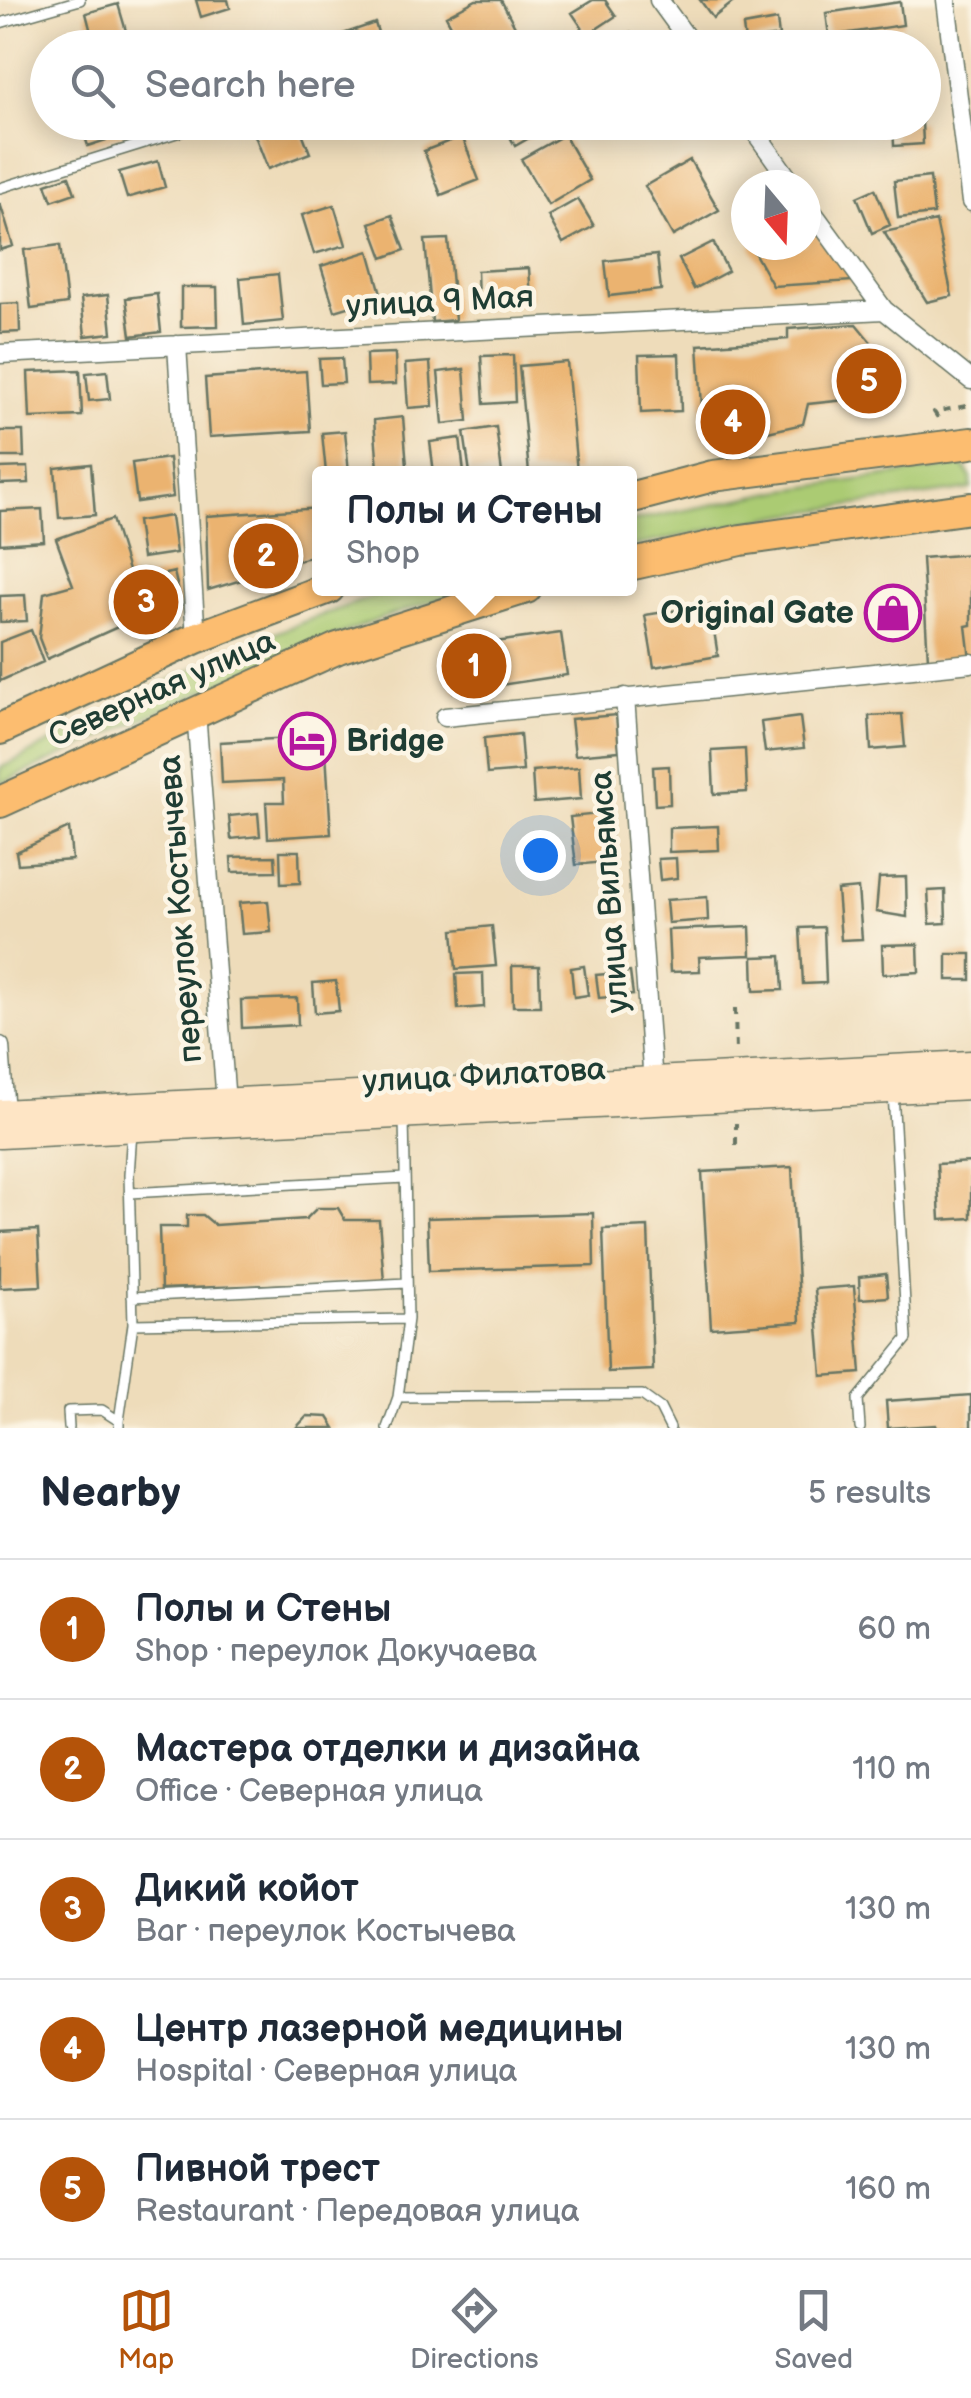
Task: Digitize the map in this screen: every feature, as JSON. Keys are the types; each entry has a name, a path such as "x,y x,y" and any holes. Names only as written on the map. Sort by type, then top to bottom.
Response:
{"main road":[{"path":"637,496 714,476 971,444"},
{"path":"637,563 741,540 971,508"},
{"name":"Северная улица","path":"0,729 196,638 312,594"},
{"name":"Северная улица","path":"0,802 338,648 501,596"},
{"path":"2,1120 226,1102 403,1105 654,1083 971,1065"},
{"name":"улица Филатова","path":"2,1120 132,1128 403,1105 971,1085"}],"street":[{"path":"659,0 681,30"},
{"path":"946,0 971,202"},
{"path":"761,140 782,170"},
{"path":"821,223 884,310 971,380"},
{"name":"улица 9 Мая","path":"0,354 884,310"},
{"path":"177,345 196,638"},
{"path":"445,717 971,664"},
{"name":"улица Вильямса","path":"625,697 654,1083"},
{"name":"переулок Костычева","path":"196,712 226,1102"},
{"path":"0,1046 2,1120"}],"lane":[{"path":"0,23 80,0"},
{"path":"0,188 154,140"},
{"path":"860,1428 858,1399 907,1339 893,1090"},
{"path":"387,1428 398,1397 408,1319 403,1105"},
{"path":"119,1424 133,1324 132,1128"},
{"path":"130,1193 405,1178"},
{"path":"132,1296 407,1282"},
{"path":"133,1324 408,1319"},
{"path":"398,1397 642,1395 660,1408 670,1428"},
{"path":"69,1428 68,1411 102,1410 119,1424"}],"green space":[{"path":"963,465 971,478 971,489 782,515 637,545 637,520 779,491"},
{"path":"375,596 450,596 258,666 0,784 0,768 163,683"}],"building":[{"path":"196,0 228,0 230,8 201,17"},
{"path":"476,0 501,0 517,30 453,30 446,16"},
{"path":"593,0 605,0 616,16 595,30 584,30 572,13"},
{"path":"700,0 736,0 713,18"},
{"path":"900,2 903,25 828,30 826,13"},
{"path":"118,4 126,30 90,30 86,13"},
{"path":"777,20 778,30 744,30 743,26"},
{"path":"375,23 377,30 355,30"},
{"path":"257,140 305,140 310,153 268,169"},
{"path":"452,140 464,140 479,180 441,195 424,151"},
{"path":"555,140 567,140 590,180 548,205 521,159"},
{"path":"894,140 923,140 923,144 894,146"},
{"path":"690,160 719,210 673,236 645,186"},
{"path":"158,161 165,187 127,198 119,172"},
{"path":"69,176 75,193 52,201 46,184"},
{"path":"930,177 934,214 898,218 894,181"},
{"path":"875,189 890,225 872,233 857,197"},
{"path":"578,199 594,226 563,243 548,216"},
{"path":"0,203 13,246 0,250"},
{"path":"334,205 346,245 314,254 302,215"},
{"path":"392,215 405,250 383,258 370,223"},
{"path":"936,221 952,296 927,302 884,232"},
{"path":"821,238 854,281 773,286 758,260 821,260"},
{"path":"448,239 455,320 432,322 425,240"},
{"path":"713,242 728,271 694,289 679,259"},
{"path":"60,245 67,304 31,309 24,250"},
{"path":"369,251 382,297 335,311 321,266"},
{"path":"657,255 661,290 609,296 605,261"},
{"path":"529,268 531,299 478,302 477,271"},
{"path":"278,274 283,321 244,325 240,278"},
{"path":"181,287 217,287 218,326 181,327"},
{"path":"157,294 161,332 131,336 126,298"},
{"path":"108,295 112,333 85,336 81,298"},
{"path":"19,303 20,332 0,333 0,304"},
{"path":"856,324 903,381 893,395 808,404 803,424 759,434 704,437 698,345 788,339 788,329"},
{"path":"395,353 396,384 367,385 366,354"},
{"path":"679,354 681,411 641,413 639,355"},
{"path":"513,355 515,402 484,404 481,356"},
{"path":"342,358 344,383 321,384 319,359"},
{"path":"430,362 433,406 408,408 405,364"},
{"path":"567,362 576,466 528,466 519,366"},
{"path":"464,369 468,421 443,424 438,372"},
{"path":"80,370 82,416 30,418 28,372"},
{"path":"107,371 110,399 89,401 86,373"},
{"path":"306,371 310,431 209,437 205,378"},
{"path":"403,417 407,466 378,466 374,420"},
{"path":"496,427 501,466 469,466 464,432"},
{"path":"0,431 23,431 24,457 0,457"},
{"path":"345,431 348,466 325,466 322,433"},
{"path":"460,438 463,466 433,466 430,442"},
{"path":"169,458 173,497 137,502 132,463"},
{"path":"91,464 95,515 59,518 55,468"},
{"path":"28,467 29,483 0,484 0,468"},
{"path":"312,508 312,556 295,562 295,556 256,574 244,575 245,579 208,590 206,516"},
{"path":"42,509 44,541 0,544 0,511"},
{"path":"171,516 176,553 142,558 137,521"},
{"path":"112,519 142,616 47,659 39,638 44,593 73,585 56,539"},
{"path":"971,554 971,625 966,626 970,659 928,660 922,558"},
{"path":"174,572 182,605 143,615 135,581"},
{"path":"25,595 27,621 0,622 0,596"},
{"path":"710,605 718,656 654,667 645,615"},
{"path":"31,630 43,662 0,681 0,642"},
{"path":"561,633 567,675 454,692 454,675 475,648"},
{"path":"902,714 905,747 871,750 869,716"},
{"path":"616,715 619,751 575,755 571,719"},
{"path":"800,717 804,748 765,752 761,722"},
{"path":"520,734 523,771 487,774 484,738"},
{"path":"325,736 331,834 268,838 266,802 284,802 283,780 222,783 220,742"},
{"path":"745,749 747,792 714,794 712,751"},
{"path":"669,766 670,804 655,805 653,767"},
{"path":"579,767 581,799 534,803 532,771"},
{"path":"258,813 260,836 231,839 229,816"},
{"path":"608,813 613,861 576,865 570,817"},
{"path":"718,826 719,850 669,852 669,828"},
{"path":"69,828 72,860 18,864 16,852"},
{"path":"280,851 299,851 300,883 281,884"},
{"path":"275,856 276,871 232,872 231,857"},
{"path":"676,858 677,878 660,880 658,859"},
{"path":"906,877 907,917 876,912 879,878"},
{"path":"858,888 862,939 841,940 837,890"},
{"path":"945,890 946,923 930,924 928,891"},
{"path":"707,897 708,920 668,923 666,900"},
{"path":"268,901 271,932 242,934 239,903"},
{"path":"492,926 496,966 456,969 453,930"},
{"path":"750,927 751,955 699,957 700,971 670,972 668,930"},
{"path":"824,927 826,983 803,984 800,928"},
{"path":"918,944 919,972 883,974 882,945"},
{"path":"947,954 971,954 971,980 947,980"},
{"path":"781,956 783,990 754,991 753,957"},
{"path":"512,966 539,966 540,1006 513,1006"},
{"path":"584,966 588,995 574,997 571,968"},
{"path":"630,972 633,995 599,998 596,975"},
{"path":"483,973 484,1007 458,1009 456,974"},
{"path":"336,981 339,1011 315,1013 313,983"},
{"path":"297,998 298,1025 242,1028 241,1000"},
{"path":"971,1162 971,1218 940,1220 937,1164"},
{"path":"792,1167 800,1322 711,1328 702,1172"},
{"path":"317,1208 338,1208 345,1220 379,1220 384,1281 161,1289 159,1227 187,1227 187,1215 203,1215 215,1225 306,1219"},
{"path":"593,1213 594,1266 429,1271 427,1218"},
{"path":"648,1227 653,1370 608,1372 603,1229"},
{"path":"38,1230 41,1286 0,1288 0,1232"},
{"path":"886,1274 888,1297 860,1299 859,1277"},
{"path":"854,1286 861,1373 822,1376 815,1289"},
{"path":"971,1395 971,1428 888,1428 886,1401"},
{"path":"307,1416 328,1417 335,1428 296,1428"}],"place":[{"name":"Пивной трест","path":"869,381"},
{"name":"Центр лазерной медицины","path":"733,422"},
{"name":"Мастера отделки и дизайна","path":"266,556"},
{"name":"Дикий койот","path":"146,602"},
{"name":"Original Gate","path":"893,613"},
{"name":"Полы и Стены","path":"474,666"},
{"name":"Bridge","path":"307,741"}]}
